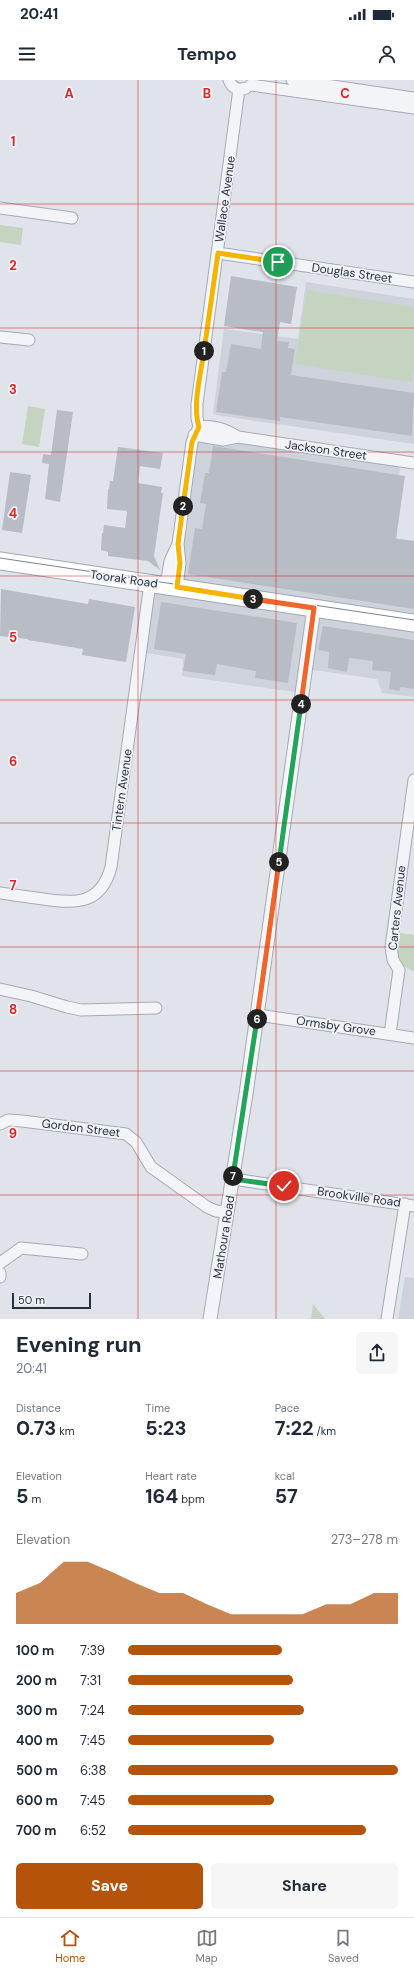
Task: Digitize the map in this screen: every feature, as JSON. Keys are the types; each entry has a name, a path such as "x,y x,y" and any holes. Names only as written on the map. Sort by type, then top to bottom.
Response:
{"main road":[{"name":"Toorak Road","path":"0,561 414,623"}],"street":[{"path":"218,80 229,81 234,88 240,90 246,89 251,82 414,108"},
{"path":"292,80 414,98"},
{"name":"Wallace Avenue","path":"164,585 170,561 178,544 196,431 197,404 240,90"},
{"path":"0,208 72,218"},
{"name":"Douglas Street","path":"218,253 414,282"},
{"path":"0,337 29,340"},
{"name":"Jackson Street","path":"196,431 223,440 238,437 414,463"},
{"name":"Tintern Avenue","path":"0,893 72,903 92,897 105,884 111,867 164,585"},
{"name":"Mathoura Road","path":"210,1319 258,1015 314,608"},
{"name":"Carters Avenue","path":"390,1034 399,970 394,960 391,947 414,780"},
{"path":"0,989 81,1010 156,1008"},
{"name":"Ormsby Grove","path":"258,1015 414,1038"},
{"name":"Gordon Street","path":"0,1124 8,1120 22,1121 126,1134 136,1142 151,1167 207,1207 216,1211 227,1212"},
{"name":"Brookville Road","path":"233,1179 409,1205"},
{"path":"387,1319 409,1205"},
{"path":"0,1263 21,1248 82,1254"}],"shaded area":[{"path":"306,282 414,299 414,444 215,415 213,413 224,329 298,339"},
{"path":"194,435 400,461 396,538 414,541 414,697 382,693 377,679 306,669 302,693 182,676 183,659 141,652 150,583 166,586"},
{"path":"405,1277 414,1278 414,1319 398,1319"}],"green space":[{"path":"0,225 23,228 21,245 0,242"},
{"path":"307,290 414,307 414,369 411,382 295,364"},
{"path":"28,406 45,409 39,447 22,444"},
{"path":"399,933 414,935 414,971 406,967 398,955 396,941 398,941"},
{"path":"313,1304 325,1319 311,1319"}],"building":[{"path":"231,276 297,287 291,324 280,322 277,341 289,342 288,348 295,349 291,375 414,393 412,436 280,417 280,421 216,412 222,372 226,372 231,344 261,349 263,332 224,326"},
{"path":"57,410 73,412 60,502 45,499 49,464 42,463 43,454 51,455"},
{"path":"213,446 405,476 396,539 414,541 414,609 188,574 195,528 202,529 206,504 200,503 205,473 209,473"},
{"path":"118,447 163,453 160,469 140,466 138,483 162,487 161,493 163,493 154,556 160,570 148,561 108,556 108,552 101,550 104,525 125,528 127,511 107,509 108,489 110,481 113,481"},
{"path":"10,472 31,475 22,533 2,530"},
{"path":"1,589 88,604 89,599 135,607 126,662 82,655 83,649 28,639 0,636"},
{"path":"161,602 297,623 288,683 255,678 256,671 217,664 215,675 183,671 186,654 154,649"},
{"path":"323,626 414,640 414,689 401,687 399,691 389,689 391,672 372,670 373,661 349,658 347,672 328,668 329,652 318,650"}],"tram line":[{"path":"0,558 414,620"}],"route":[{"path":"278,262 218,253 197,404 196,418 199,427 196,430 192,442 178,544 180,563 177,587 314,608 233,1179 284,1186"}]}
